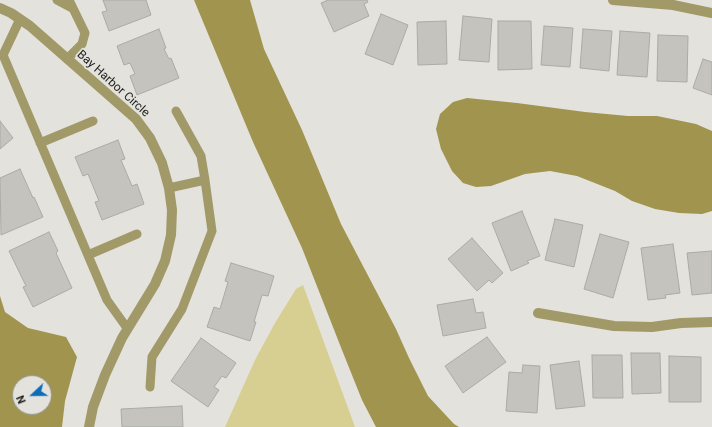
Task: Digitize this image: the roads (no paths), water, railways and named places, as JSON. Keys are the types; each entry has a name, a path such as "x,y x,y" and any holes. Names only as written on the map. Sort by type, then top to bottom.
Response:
{"street":[{"path":"613,0 673,5 712,12"},
{"name":"Bay Harbor Circle","path":"0,8 20,19 136,120 150,138 162,162 169,188 172,210 171,235 165,261 155,284 127,328 105,375 92,407 89,427"},
{"path":"538,313 614,326 652,327 712,322"}],"lane":[{"path":"57,0 71,4 85,33 82,44 67,59"},
{"path":"20,19 3,56 108,300 127,328"},
{"path":"150,387 152,357 182,309 212,231 200,156 176,111"},
{"path":"40,143 92,121"},
{"path":"169,188 205,180"},
{"path":"88,254 137,234"}]}
